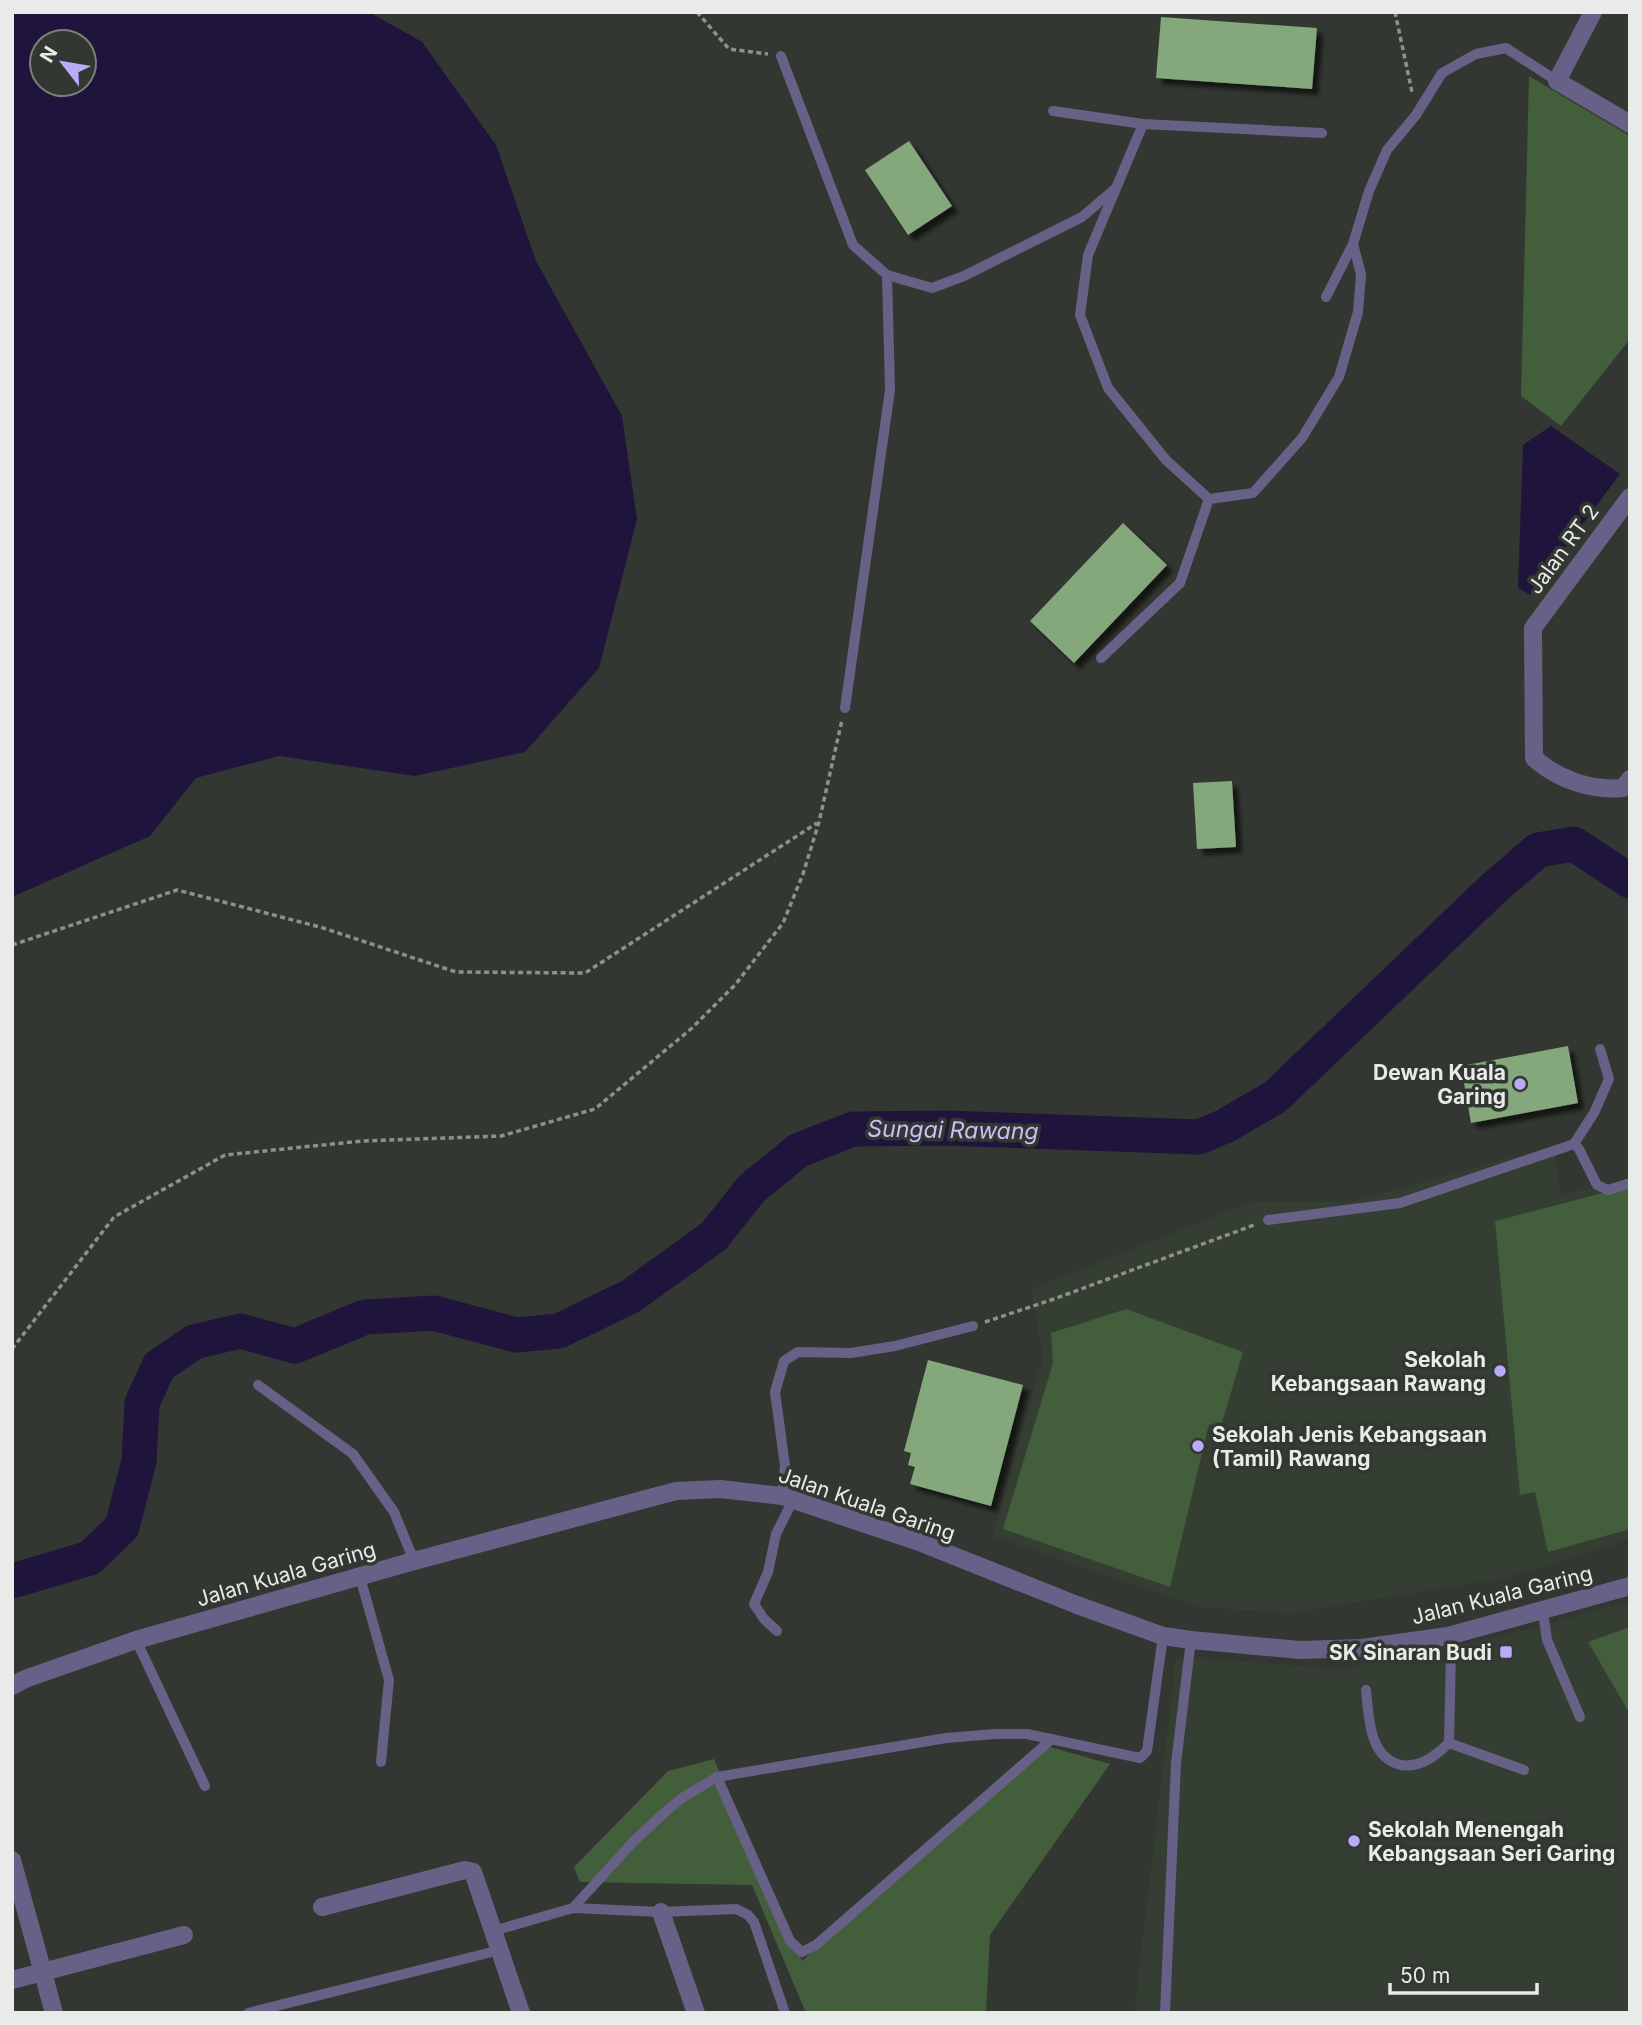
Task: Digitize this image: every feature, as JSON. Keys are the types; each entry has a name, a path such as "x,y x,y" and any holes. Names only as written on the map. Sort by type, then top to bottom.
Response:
{"street":[{"path":"1593,12 1557,81 1630,124"},
{"name":"Jalan RT 2","path":"1630,496 1533,628 1534,758 1549,772 1602,790 1623,788 1630,779"},
{"name":"Jalan Kuala Garing","path":"12,1686 136,1640 414,1561 676,1491 720,1489 787,1498 919,1542 1077,1605 1164,1636 1191,1640 1300,1650 1362,1648 1448,1636 1630,1586"},
{"path":"12,1860 54,2013"},
{"path":"322,1907 465,1870 473,1872 521,2013"},
{"path":"661,1912 696,2013"},
{"path":"12,1980 184,1935"}],"lane":[{"path":"1326,296 1353,244 1369,191 1387,150 1416,115 1442,73 1476,54 1506,48 1557,81"},
{"path":"781,56 853,245 887,275 932,288 964,276 1082,217 1116,188"},
{"path":"1054,111 1143,124 1322,133"},
{"path":"1143,124 1088,255 1080,315 1108,388 1166,460 1209,499"},
{"path":"1209,499 1253,492 1302,438 1339,377 1358,312 1361,274 1353,244"},
{"path":"845,708 890,390 887,275"},
{"path":"1101,658 1180,583 1209,499"},
{"path":"1268,1220 1400,1203 1574,1144 1594,1113 1609,1080 1600,1049"},
{"path":"1574,1144 1580,1149 1597,1185 1608,1190 1630,1183"},
{"path":"777,1631 764,1619 754,1604 768,1572 787,1498 775,1392 784,1361 798,1352 862,1352 973,1326"},
{"path":"258,1385 353,1454 394,1513 414,1561"},
{"path":"360,1577 390,1681 381,1762"},
{"path":"1543,1612 1547,1640 1580,1717"},
{"path":"573,1908 633,1842 664,1813 716,1777 946,1738 1027,1734 1140,1758 1147,1751 1164,1636"},
{"path":"1366,1690 1369,1721 1376,1747 1389,1762 1413,1767 1435,1757 1450,1743 1451,1652 1448,1636"},
{"path":"136,1640 205,1786"},
{"path":"1165,2013 1176,1763 1191,1640"},
{"path":"716,1777 790,1941 802,1952 816,1945 1052,1739"},
{"path":"1450,1743 1524,1770"},
{"path":"493,1931 573,1908 661,1912 736,1909 748,1915 754,1922 785,2013"},
{"path":"248,2013 500,1950"}],"path":[{"path":"697,12 729,49 781,56"},
{"path":"1395,12 1416,115"},
{"path":"12,1349 114,1217 225,1155 362,1141 501,1136 595,1109 692,1028 735,985 783,923 803,874 819,822 845,708"},
{"path":"12,945 177,890 320,927 456,972 585,973 819,822"},
{"path":"973,1326 1268,1220"}],"shaded area":[{"path":"12,12 369,12 422,42 496,145 536,261 622,416 637,519 599,668 525,752 415,776 279,756 196,778 150,836 12,897"},
{"path":"1551,426 1620,474 1530,595 1518,588 1523,445"},
{"path":"1553,1146 1561,1195 1630,1179 1630,1540 1502,1579 1290,1613 1200,1607 992,1536 1043,1357 1031,1289 1251,1202 1352,1202"},
{"name":"Sekolah Menengah Kebangsaan Seri Garing","path":"1630,1601 1630,2013 1134,2013 1176,1657 1344,1669 1513,1633"}],"green space":[{"path":"1529,76 1630,136 1630,339 1561,426 1521,396"},
{"path":"1630,1186 1630,1529 1548,1552 1535,1492 1520,1495 1495,1221"},
{"path":"1126,1309 1243,1352 1221,1426 1209,1424 1170,1587 1003,1529 1053,1363 1051,1333"},
{"path":"1630,1627 1630,1714 1588,1642"},
{"path":"1047,1746 1110,1764 990,1935 986,2013 806,2013 752,1885 580,1882 574,1867 668,1771 714,1759 802,1961"}],"building":[{"path":"1161,17 1317,28 1312,89 1156,78"},
{"path":"909,141 952,206 908,235 865,170"},
{"path":"1123,523 1167,565 1074,663 1030,621"},
{"path":"1232,781 1236,847 1197,849 1193,783"},
{"name":"Dewan Kuala Garing","path":"1568,1046 1578,1103 1471,1123 1461,1066"},
{"path":"928,1360 1023,1385 991,1506 910,1484 915,1467 908,1465 911,1453 904,1451"}],"waterway":[{"name":"Sungai Rawang","path":"12,1581 90,1558 122,1527 139,1461 142,1403 159,1366 194,1342 240,1331 295,1346 365,1317 434,1313 516,1335 559,1331 631,1296 714,1236 752,1188 799,1150 853,1129 945,1128 1199,1137 1225,1126 1275,1097 1495,887 1538,850 1574,844 1630,881"}],"place":[{"name":"Dewan Kuala Garing","path":"1520,1084"},
{"name":"Sekolah Kebangsaan Rawang","path":"1500,1371"},
{"name":"Sekolah Jenis Kebangsaan (Tamil) Rawang","path":"1198,1446"},
{"name":"SK Sinaran Budi","path":"1506,1652"},
{"name":"Sekolah Menengah Kebangsaan Seri Garing","path":"1354,1841"}]}
